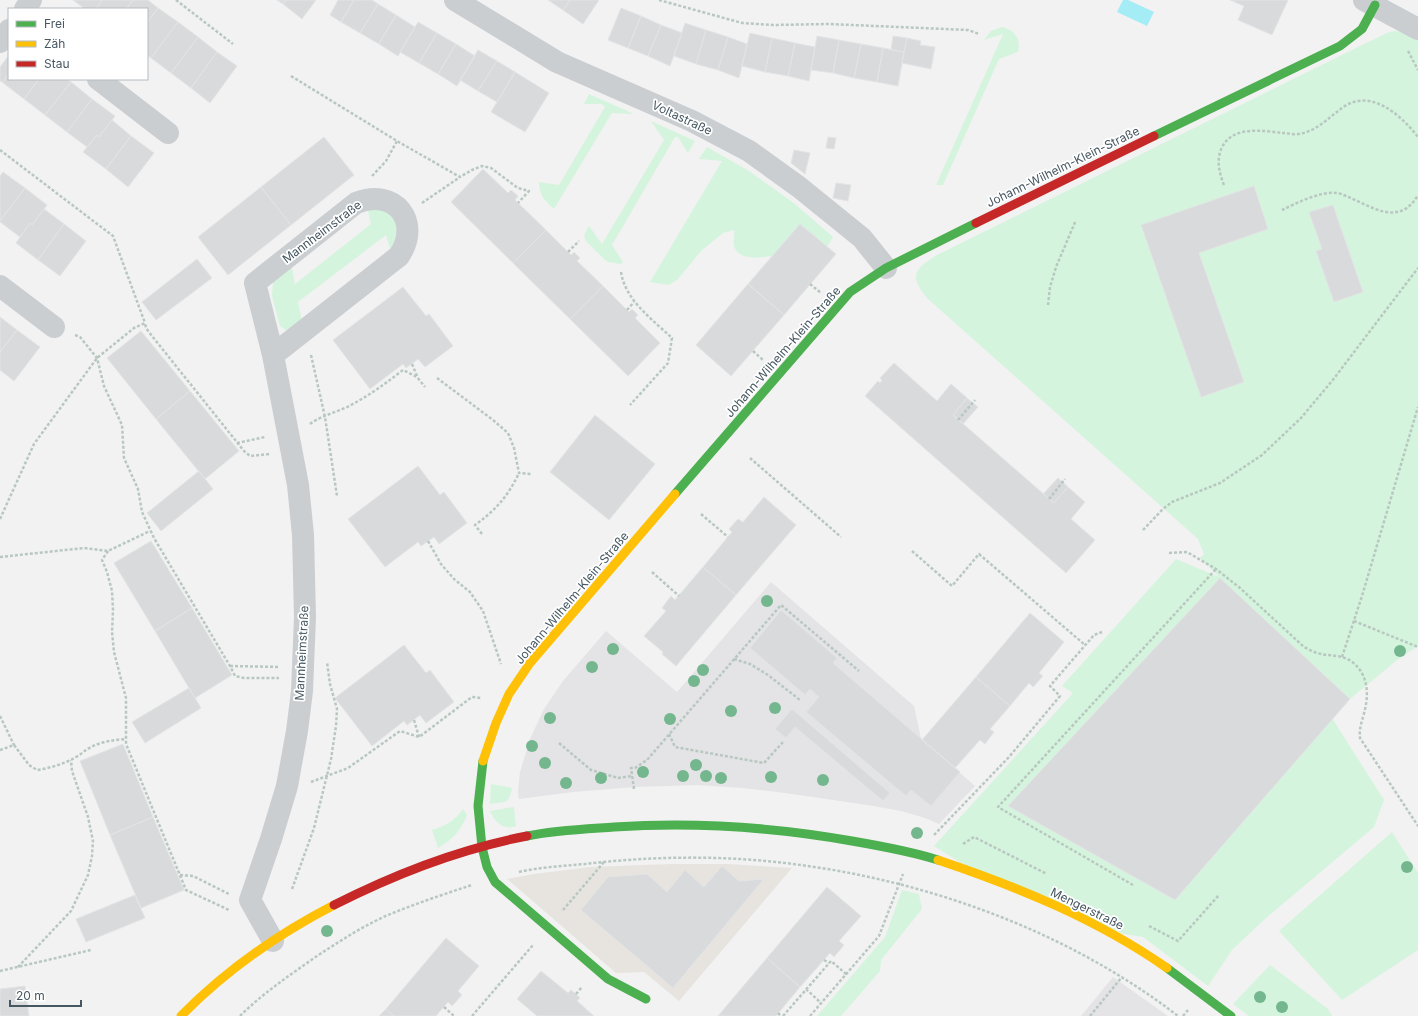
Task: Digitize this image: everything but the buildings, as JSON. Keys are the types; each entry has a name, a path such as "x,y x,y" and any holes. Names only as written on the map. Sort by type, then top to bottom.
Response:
{"street":[{"name":"Voltastraße","path":"455,0 557,62 692,121 749,151 799,187 862,238 886,268"},
{"name":"Johann-Wilhelm-Klein-Straße","path":"646,999 608,979 495,882 487,867 482,847 478,806 483,761 496,723 509,694 530,663 850,292 886,268 1340,46 1362,29 1369,3"},
{"path":"1369,3 1418,29"},
{"path":"0,42 8,31"},
{"path":"99,80 168,133"},
{"name":"Mannheimstraße","path":"273,941 250,900 287,786 297,731 302,691 305,617 302,513 290,438 273,355 255,283 356,203 366,199 377,198 388,201 397,207 404,216"},
{"path":"273,355 399,256 405,247 408,237 408,226 404,216"},
{"path":"0,286 54,327"},
{"name":"Mengerstraße","path":"482,847 521,838 594,828 687,824 733,826 826,835 916,854 1020,890 1083,918 1137,947 1207,996 1231,1016"},
{"path":"181,1016 220,978 273,941 357,892 396,875 482,847"}],"path":[{"path":"176,0 233,44"},
{"path":"659,0 742,23 773,25 829,24 968,30 979,34"},
{"path":"291,76 397,141 460,177"},
{"path":"1224,185 1218,164 1219,153 1226,141 1236,133 1255,130 1298,134 1318,127 1343,106 1355,101 1370,100 1388,108 1408,124 1418,136"},
{"path":"386,161 397,141"},
{"path":"0,150 113,236 146,328 244,452 250,456 272,453"},
{"path":"404,216 460,177 482,166 491,168 515,186 529,191 518,203"},
{"path":"1282,210 1300,201 1321,195 1337,193 1377,210 1393,214 1404,210 1415,201 1418,195"},
{"path":"1048,305 1050,287 1056,267 1076,220"},
{"path":"568,252 579,241"},
{"path":"1143,530 1163,509 1172,502 1220,482 1262,456 1301,418 1332,381 1418,268"},
{"path":"621,272 622,283 634,302 672,338 668,363 630,405"},
{"path":"627,310 634,302"},
{"path":"0,519 34,444 97,358 134,328 145,324"},
{"path":"54,327 80,338 97,358 104,386 122,425 124,458 138,489 142,512 150,531 235,676 244,678 280,678"},
{"path":"306,330 324,417 337,496"},
{"path":"412,364 417,377 425,387"},
{"path":"290,438 317,419 373,393 403,370 417,377"},
{"path":"437,378 508,433 514,448 520,473 511,490 501,502 475,525 482,534"},
{"path":"958,420 975,400"},
{"path":"1342,657 1418,407"},
{"path":"237,443 268,437"},
{"path":"750,458 842,537"},
{"path":"520,473 532,474"},
{"path":"1049,499 1065,479"},
{"path":"702,514 728,537"},
{"path":"150,531 108,551 102,560 112,591 112,632 114,652 126,698 126,744 186,890 229,910"},
{"path":"428,541 441,564 454,579 470,592 483,611 496,653 501,664 505,667"},
{"path":"0,557 84,548 108,551"},
{"path":"912,551 952,586 980,554 1085,645"},
{"path":"1169,553 1187,552 1216,569 1240,588 1304,646 1313,652 1342,657 1357,667 1367,684 1367,699 1359,733 1360,738 1418,826"},
{"path":"1134,885 998,807 1216,569"},
{"path":"652,572 679,596"},
{"path":"634,789 631,768 635,768 647,760 781,605 859,671"},
{"path":"1354,621 1418,647"},
{"path":"931,839 1009,757 1060,696 1050,686 1094,635 1102,632"},
{"path":"292,889 314,828 331,759 336,726 337,709 330,684 328,664 325,658"},
{"path":"734,659 750,664 768,675 800,700"},
{"path":"230,666 281,667"},
{"path":"419,737 472,697 484,699"},
{"path":"0,716 14,745 25,760 37,770 50,768 76,758 87,749 100,744 126,739"},
{"path":"414,720 419,737"},
{"path":"287,786 298,786 327,777 348,768 400,731 419,737"},
{"path":"669,734 675,747 764,763 783,742"},
{"path":"559,743 591,770 618,778 632,776"},
{"path":"0,750 14,745"},
{"path":"18,967 71,911 88,875 93,841 88,817 72,771 71,760"},
{"path":"518,872 604,862 683,858 761,861 794,864 898,884 963,903 999,916 1044,936 1122,977 1159,1001 1178,1016"},
{"path":"561,912 604,862"},
{"path":"810,1016 879,936 898,884 905,870"},
{"path":"180,875 193,876 234,897"},
{"path":"240,1016 290,974 345,938 388,916 473,884"},
{"path":"1196,920 1219,895"},
{"path":"472,1016 537,940"},
{"path":"0,971 92,950"},
{"path":"824,960 829,963 831,961 846,974"},
{"path":"778,1013 782,1016 829,963"},
{"path":"1090,1016 1122,977"},
{"path":"806,989 821,1003"},
{"path":"444,1007 454,1016"}],"shaded area":[{"path":"771,582 914,706 921,739 975,786 939,824 901,811 874,806 743,788 697,785 635,787 573,792 519,799 518,793 520,772 530,739 544,709 563,681 606,631 677,692"},
{"path":"670,864 728,864 792,868 679,1001 644,972 616,973 507,879 590,867"},
{"path":"1113,977 1168,1016 1081,1016"}],"green space":[{"path":"1002,27 1007,28 1014,33 1018,39 1018,52 999,59 943,185 936,185 1003,34 984,40 991,31"},
{"path":"1394,31 1404,32 1418,39 1418,646 1397,660 1350,699 1220,578 1008,806 1175,900 1332,718 1384,800 1374,827 1266,918 1232,950 1208,986 1143,937 1124,934 961,863 934,846 1073,693 1062,686 1176,559 1219,577 1200,558 1204,554 1198,539 928,299 918,285 916,274 923,265 937,255 1362,45"},
{"path":"589,94 634,114 612,113 554,209 543,197 540,191 539,182 559,185 605,107 602,104 584,104"},
{"path":"651,121 695,141 688,153 678,137 675,137 612,245 623,262 621,264 608,262 586,241 584,237 589,226 602,244 664,140"},
{"path":"707,147 749,171 795,204 833,237 827,247 800,224 773,256 751,257 737,251 734,246 734,230 723,233 701,251 678,279 669,285 650,282 722,161 699,159"},
{"path":"366,202 378,202 400,226 392,255 386,235 298,302 302,321 293,328 286,330 280,326 272,296 273,282 291,263 295,284 371,224"},
{"path":"491,784 512,788 506,802 490,804"},
{"path":"513,807 516,826 511,827 503,826 497,822 490,811"},
{"path":"463,809 467,815 462,826 448,842 438,848 432,830 449,822"},
{"path":"1392,832 1418,873 1418,950 1342,1000 1279,931"},
{"path":"902,890 919,894 922,909 881,960 880,971 841,1016 817,1016 885,937"},
{"path":"1270,965 1328,1009 1332,1016 1249,1016 1233,1004"}],"water":[{"path":"1123,0 1128,0 1154,12 1147,26 1117,12"}],"traffic: fast":[{"path":"1154,136 1340,46 1362,29 1375,5"},
{"path":"675,494 850,292 886,268 976,223"},
{"path":"483,761 478,806 482,847 487,867 495,882 608,979 646,999"},
{"path":"527,836 549,832 614,827 674,825 734,827 823,836 895,849 938,860"},
{"path":"1167,968 1231,1016"}],"traffic: slow":[{"path":"483,761 496,723 509,694 530,663 675,494"},
{"path":"938,860 998,881 1085,919 1140,950 1167,968"},
{"path":"181,1016 216,984 253,954 293,928 334,905"}],"traffic: jam":[{"path":"976,223 1154,136"},
{"path":"334,905 380,883 452,855 502,841 527,836"}]}
